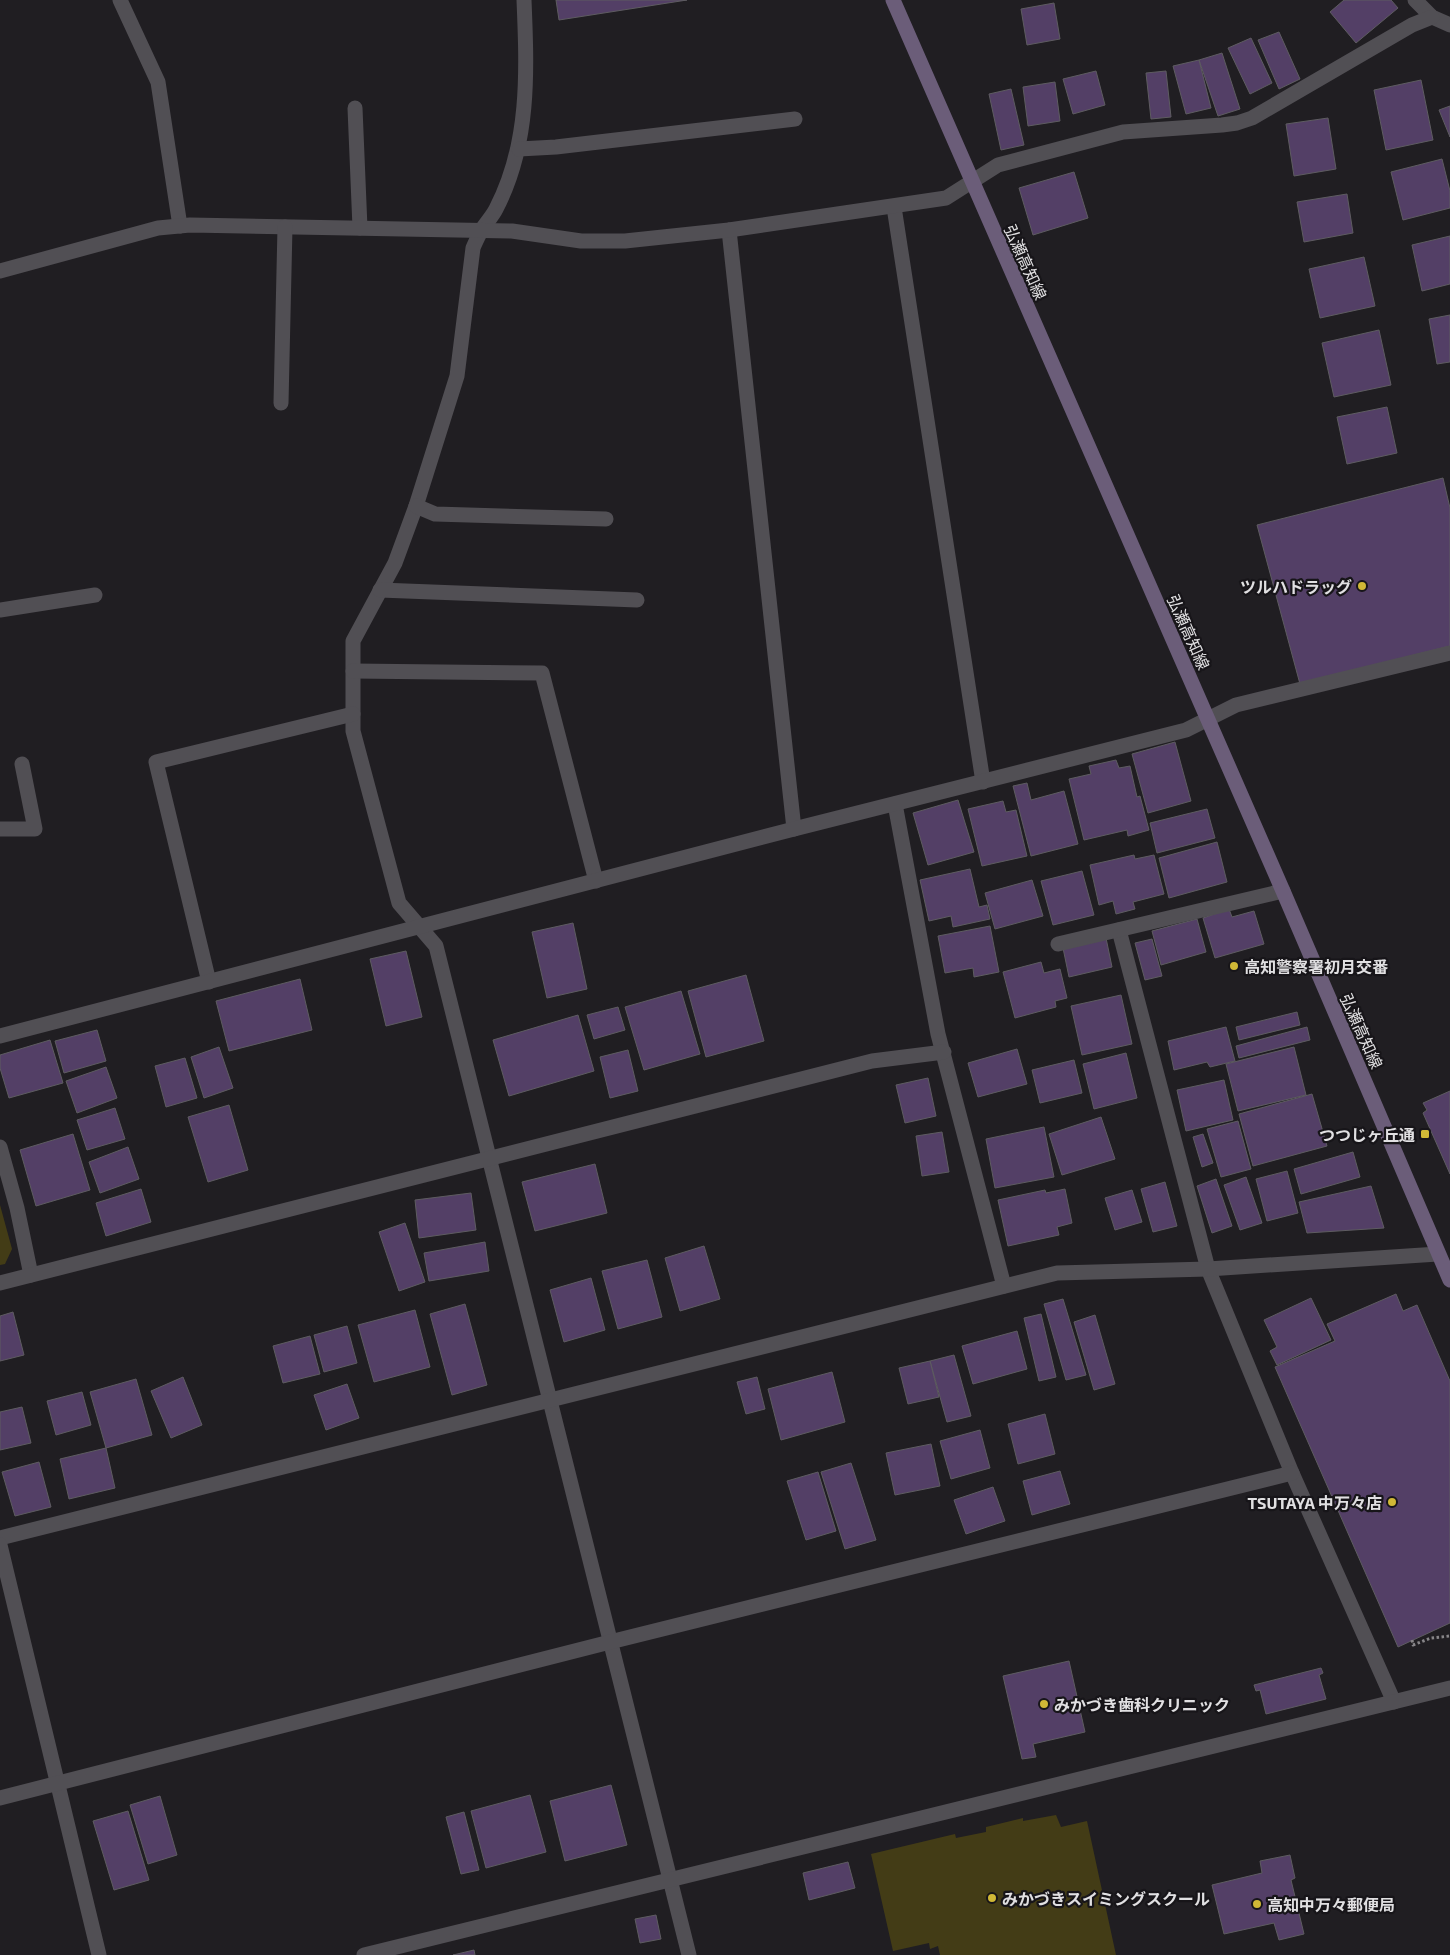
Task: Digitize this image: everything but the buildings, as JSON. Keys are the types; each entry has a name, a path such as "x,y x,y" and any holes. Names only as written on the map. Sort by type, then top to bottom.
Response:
{"main road":[{"name":"弘瀬高知線","path":"893,0 1283,891 1450,1280"}],"street":[{"path":"120,0 158,82 180,226"},
{"path":"524,0 526,90 522,136 496,211 481,231 473,248 457,376 416,506 395,563 353,641 353,731 399,903 436,946 688,1955"},
{"path":"1415,0 1432,17 1450,24"},
{"path":"0,271 158,228 180,226 512,231 581,241 625,241 729,230 946,198 998,165 1123,132 1222,125 1252,118 1412,25 1432,17"},
{"path":"355,108 360,228"},
{"path":"518,149 556,147 795,119"},
{"path":"894,207 983,782"},
{"path":"281,403 285,227"},
{"path":"729,230 794,829"},
{"path":"416,506 435,514 606,519"},
{"path":"380,590 637,600"},
{"path":"0,610 95,595"},
{"path":"0,1036 794,829 1186,730 1236,705 1450,653"},
{"path":"353,671 542,673 596,881"},
{"path":"209,982 156,762 353,714"},
{"path":"0,829 35,829 22,764"},
{"path":"895,804 938,1034 1004,1286"},
{"path":"1058,944 1283,891"},
{"path":"1119,930 1208,1269 1292,1473 1394,1702"},
{"path":"0,1283 490,1160 872,1061 944,1052"},
{"path":"0,1147 31,1275"},
{"path":"0,1538 1056,1273 1208,1269 1438,1254"},
{"path":"0,1798 610,1642 1292,1473"},
{"path":"0,1546 99,1955"},
{"path":"364,1955 1450,1688"}],"path":[{"path":"1412,1640 1413,1645 1431,1638 1450,1636"}],"shaded area":[{"path":"0,1205 12,1249 5,1264 0,1265"},
{"name":"みかづきスイミングスクール","path":"1056,1815 1061,1827 1087,1821 1116,1955 940,1955 938,1946 930,1949 929,1943 893,1951 871,1854 955,1834 956,1838 986,1832 986,1827 1023,1818 1023,1821"}],"place":[{"name":"ツルハドラッグ","path":"1362,586"},
{"name":"高知警察署初月交番","path":"1234,966"},
{"name":"つつじヶ丘通","path":"1425,1134"},
{"name":"TSUTAYA 中万々店","path":"1392,1502"},
{"name":"みかづき歯科クリニック","path":"1044,1704"},
{"name":"みかづきスイミングスクール","path":"992,1898"},
{"name":"高知中万々郵便局","path":"1257,1904"}]}
